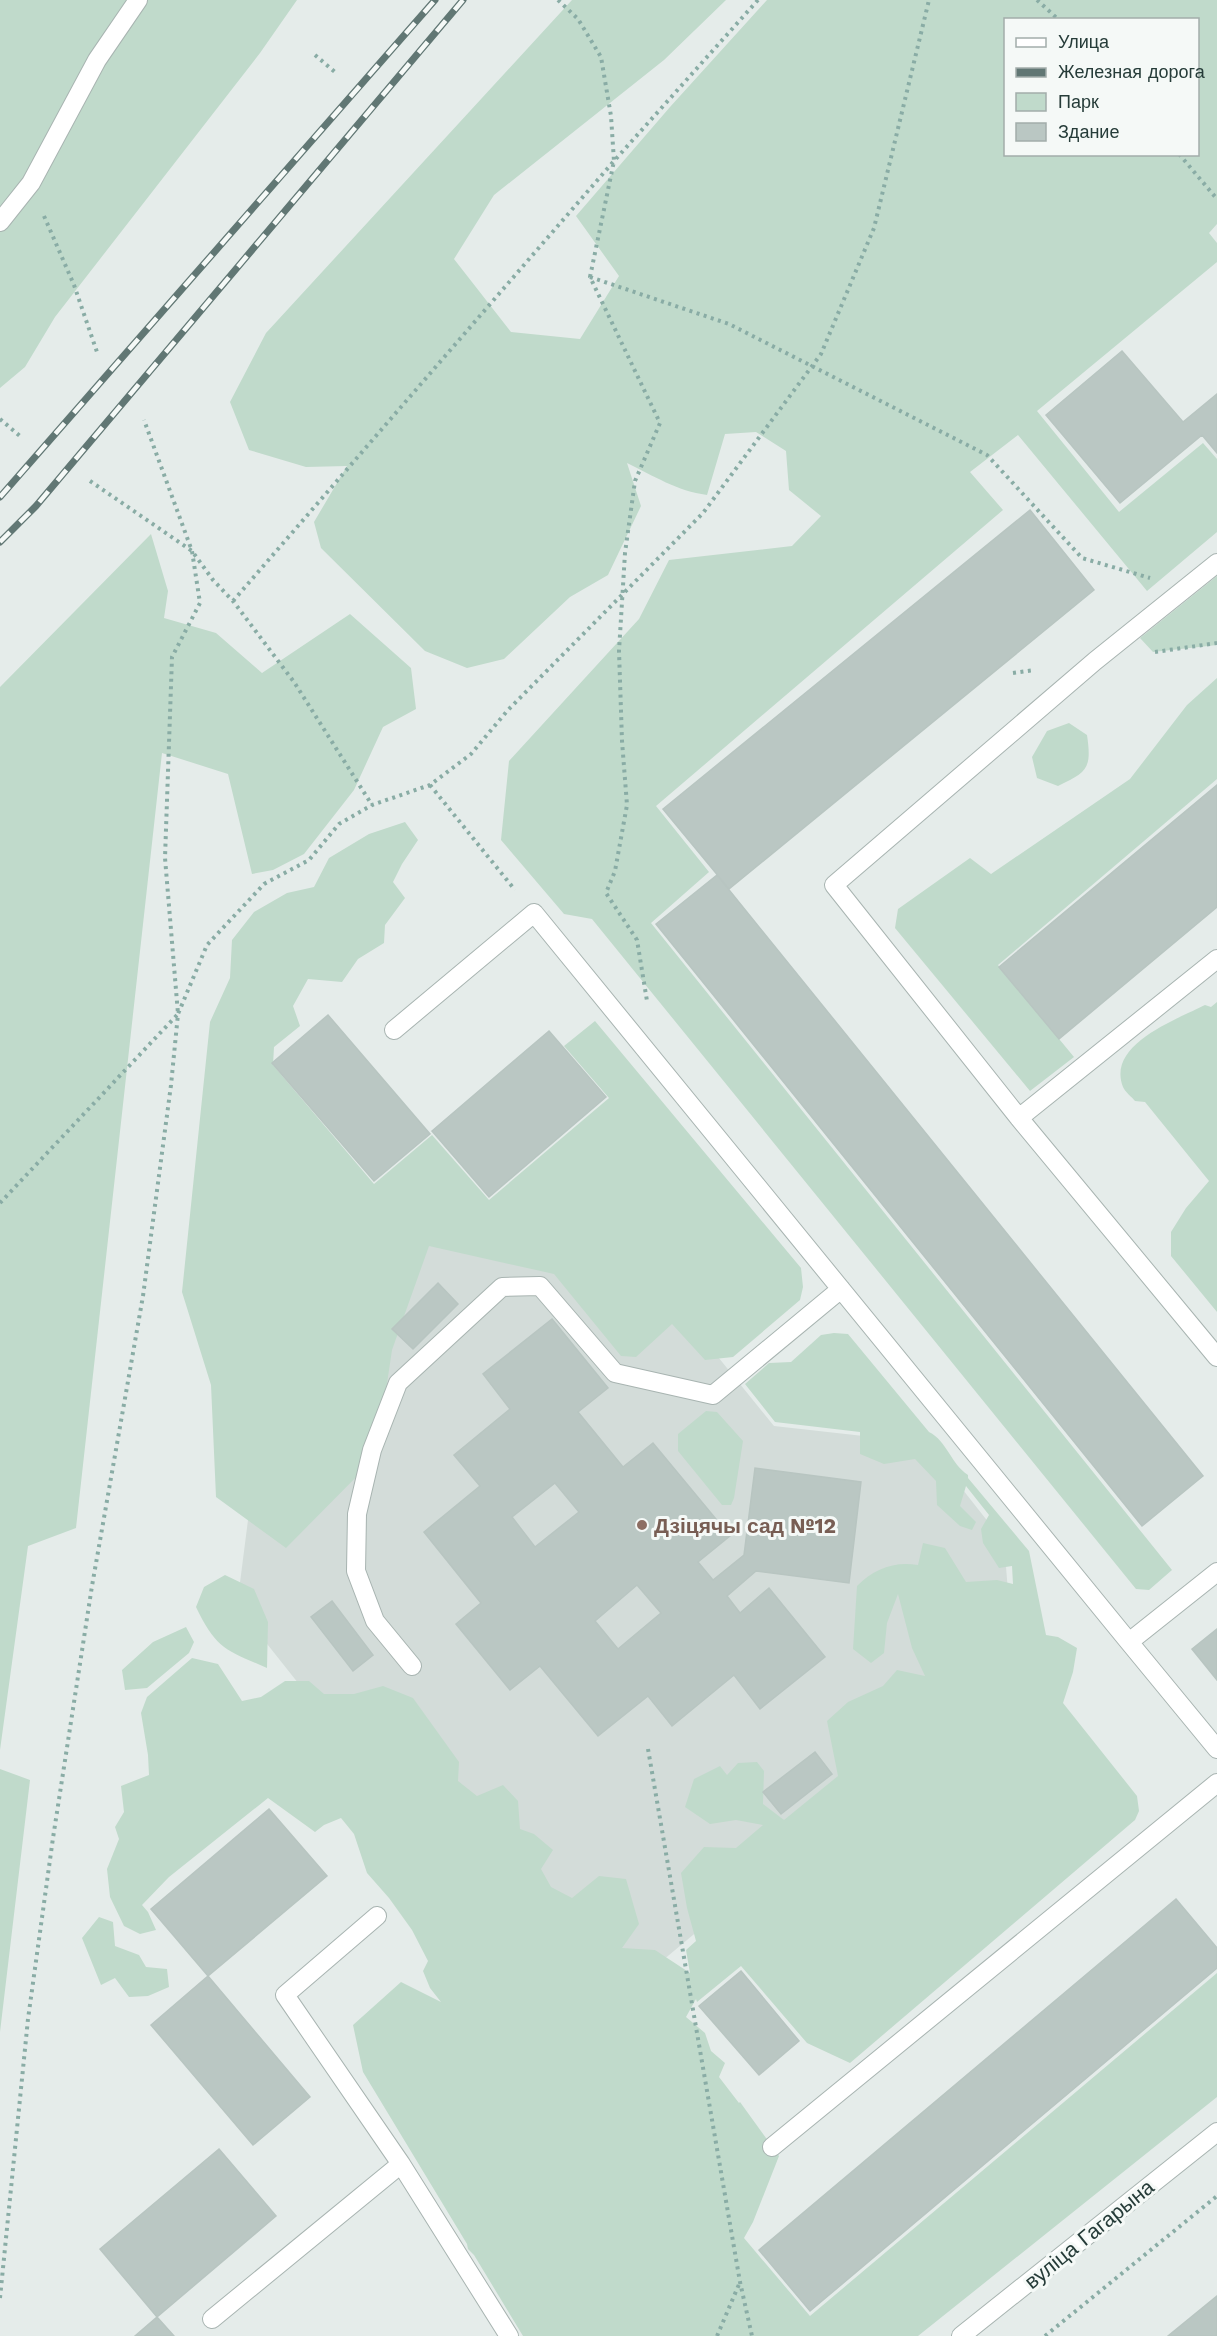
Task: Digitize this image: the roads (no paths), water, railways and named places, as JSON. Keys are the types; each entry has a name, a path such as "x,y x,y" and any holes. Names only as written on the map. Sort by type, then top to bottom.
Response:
{"street":[{"path":"0,222 31,183 97,60 138,0"},
{"path":"1217,563 1095,661 834,885 1018,1118 1217,1357"},
{"path":"394,1030 534,914 1217,1749"},
{"path":"1018,1118 1217,958"},
{"path":"412,1666 375,1621 356,1571 357,1514 372,1450 398,1383 502,1287 540,1286 615,1373 713,1395 841,1289"},
{"path":"1129,1642 1217,1572"},
{"path":"772,2147 1217,1783"},
{"path":"377,1916 285,1995 401,2164 509,2336"},
{"name":"вуліца Гагарына","path":"961,2336 1217,2132"},
{"path":"212,2319 401,2164"}],"railway":[{"path":"0,497 435,0"},
{"path":"0,542 36,506 463,0"}],"place":[{"name":"Дзіцячы сад №12","path":"642,1525"}]}
